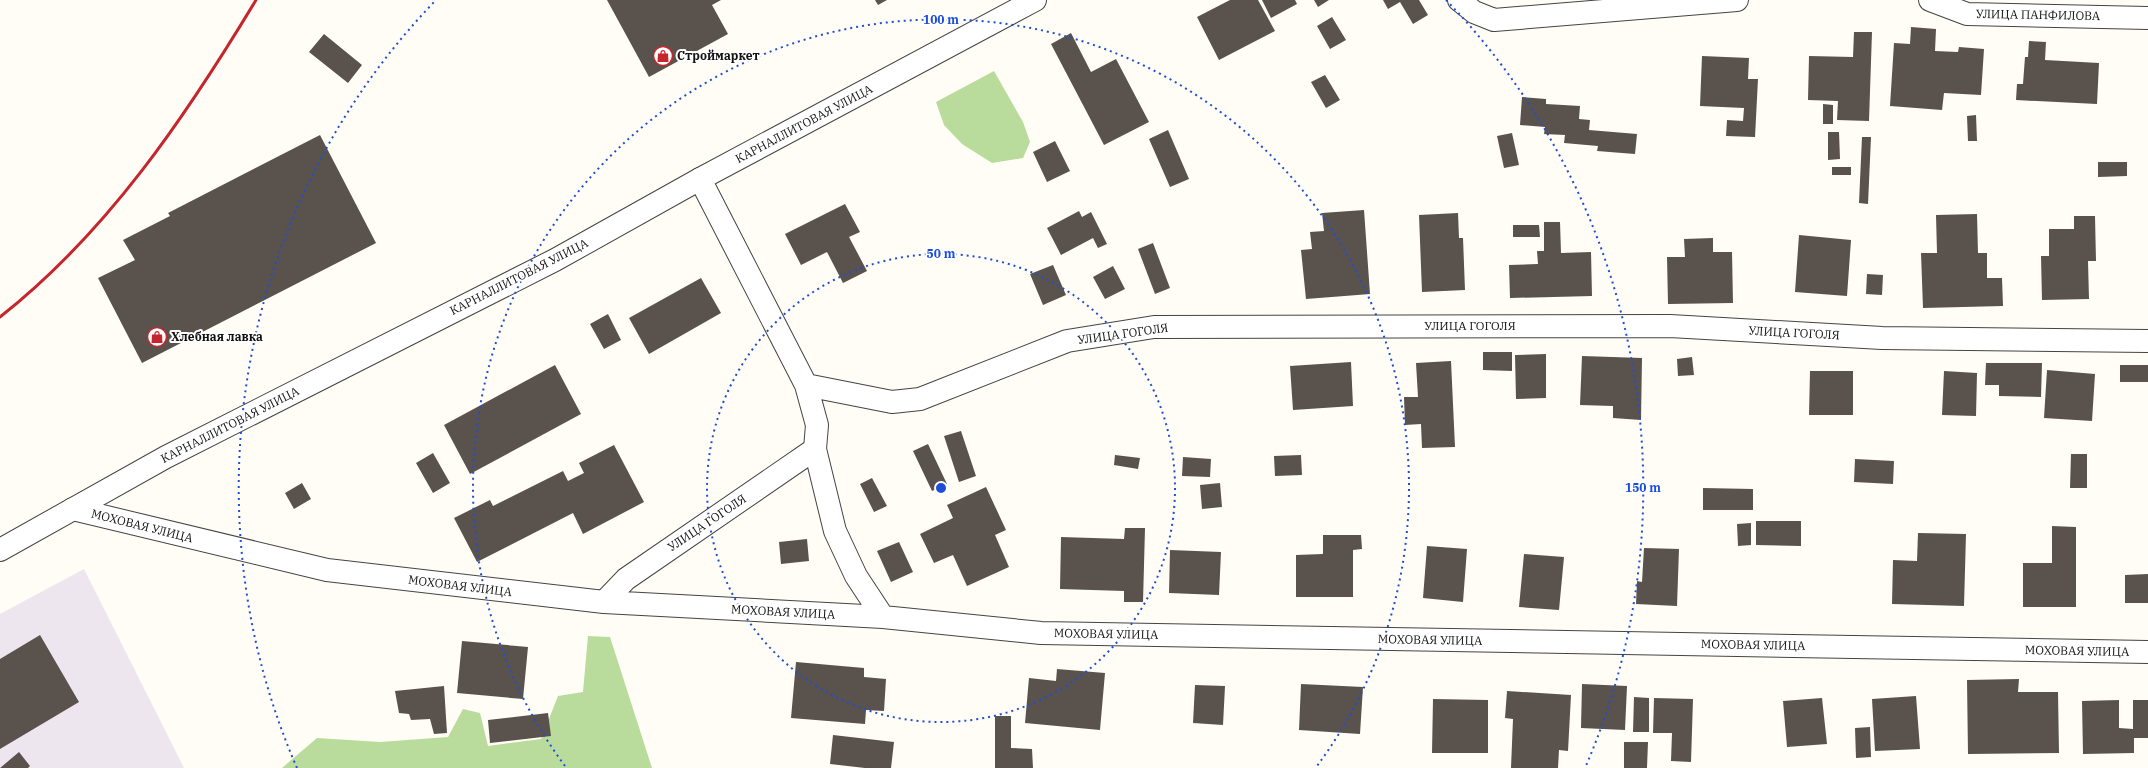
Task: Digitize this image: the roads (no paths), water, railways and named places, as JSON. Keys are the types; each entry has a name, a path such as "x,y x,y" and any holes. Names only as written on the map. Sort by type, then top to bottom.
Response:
{"street":[{"name":"КАРНАЛЛИТОВАЯ УЛИЦА","path":"0,550 166,457 554,260 700,179 1035,0"},
{"path":"1460,0 1474,12 1494,20 1737,0"},
{"name":"УЛИЦА ПАНФИЛОВА","path":"1930,0 1967,14 2148,18"},
{"path":"700,179 806,385 818,425 815,449 835,531 856,576 883,617"},
{"name":"УЛИЦА ГОГОЛЯ","path":"806,385 892,402 920,399 1067,341 1154,327 1670,326 1882,338 2148,341"},
{"name":"УЛИЦА ГОГОЛЯ","path":"604,602 626,578 815,449"},
{"name":"МОХОВАЯ УЛИЦА","path":"73,509 326,570 604,602 883,617 1041,633 2148,652"}],"railway":[{"path":"0,317 39,284 76,248 110,210 173,129 202,87 256,0"}],"place":[{"name":"Строймаркет","path":"663,56"},
{"name":"Хлебная лавка","path":"157,337"}]}
